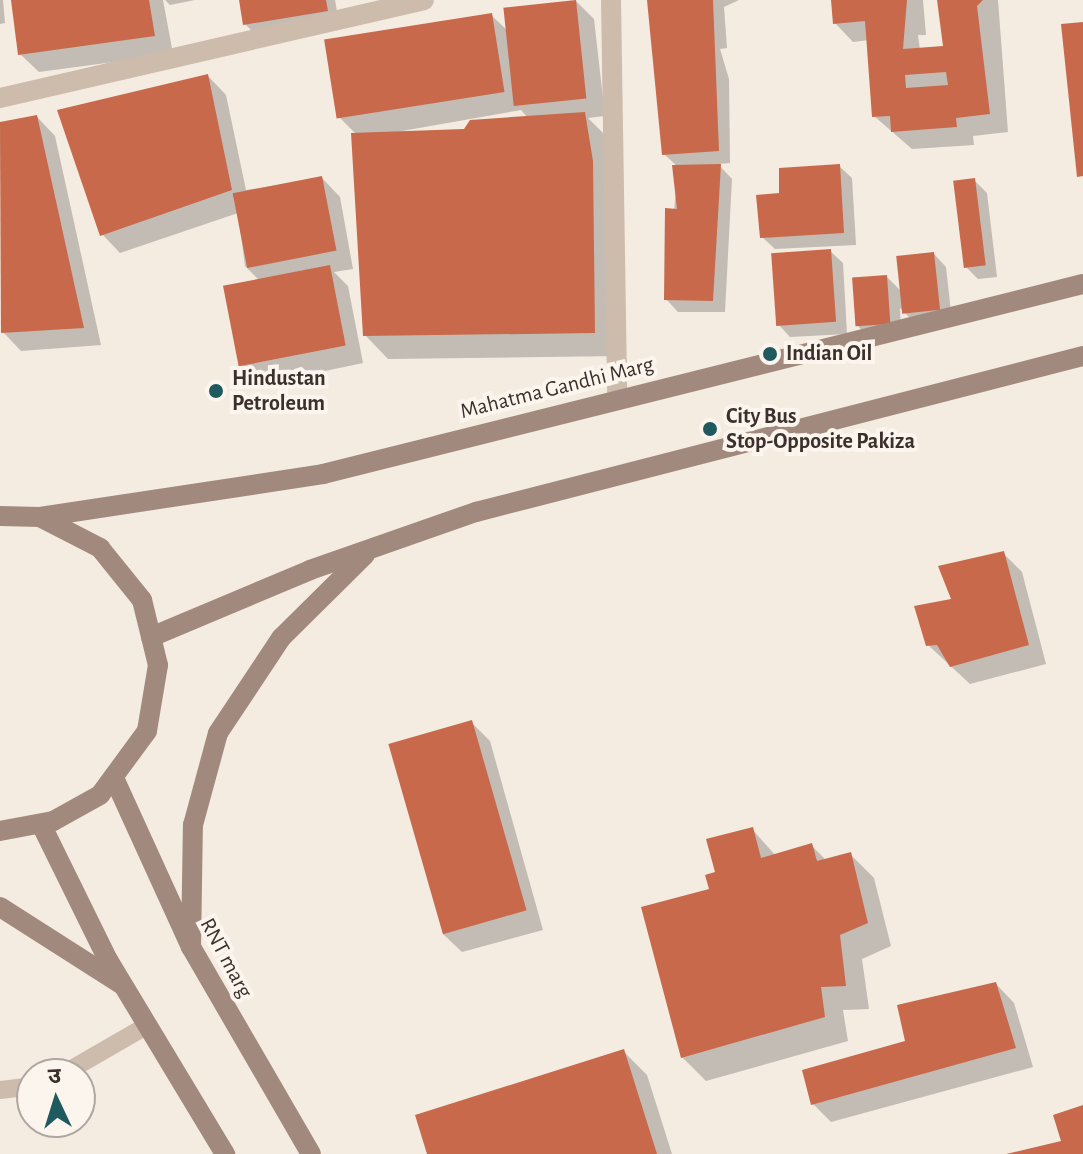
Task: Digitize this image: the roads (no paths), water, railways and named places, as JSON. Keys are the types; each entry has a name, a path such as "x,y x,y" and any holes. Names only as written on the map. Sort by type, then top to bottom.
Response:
{"main road":[{"name":"Mahatma Gandhi Marg","path":"0,516 40,517 323,474 617,397 1083,284"},
{"path":"151,637 370,549 611,473 1083,356"},
{"path":"0,831 41,824 100,795 147,731 158,665 142,600 100,548 40,517"},
{"path":"191,947 193,825 218,733 281,638 370,549"},
{"name":"RNT marg","path":"114,778 191,947 311,1154"},
{"path":"41,824 124,987 225,1154"},
{"path":"0,907 124,987"}],"street":[{"path":"0,98 424,0"},
{"path":"611,0 617,397"}],"lane":[{"path":"91,1058 148,1025"}],"place":[{"name":"Indian Oil","path":"770,354"},
{"name":"Hindustan Petroleum","path":"216,391"},
{"name":"City Bus Stop-Opposite Pakiza","path":"710,429"}]}
